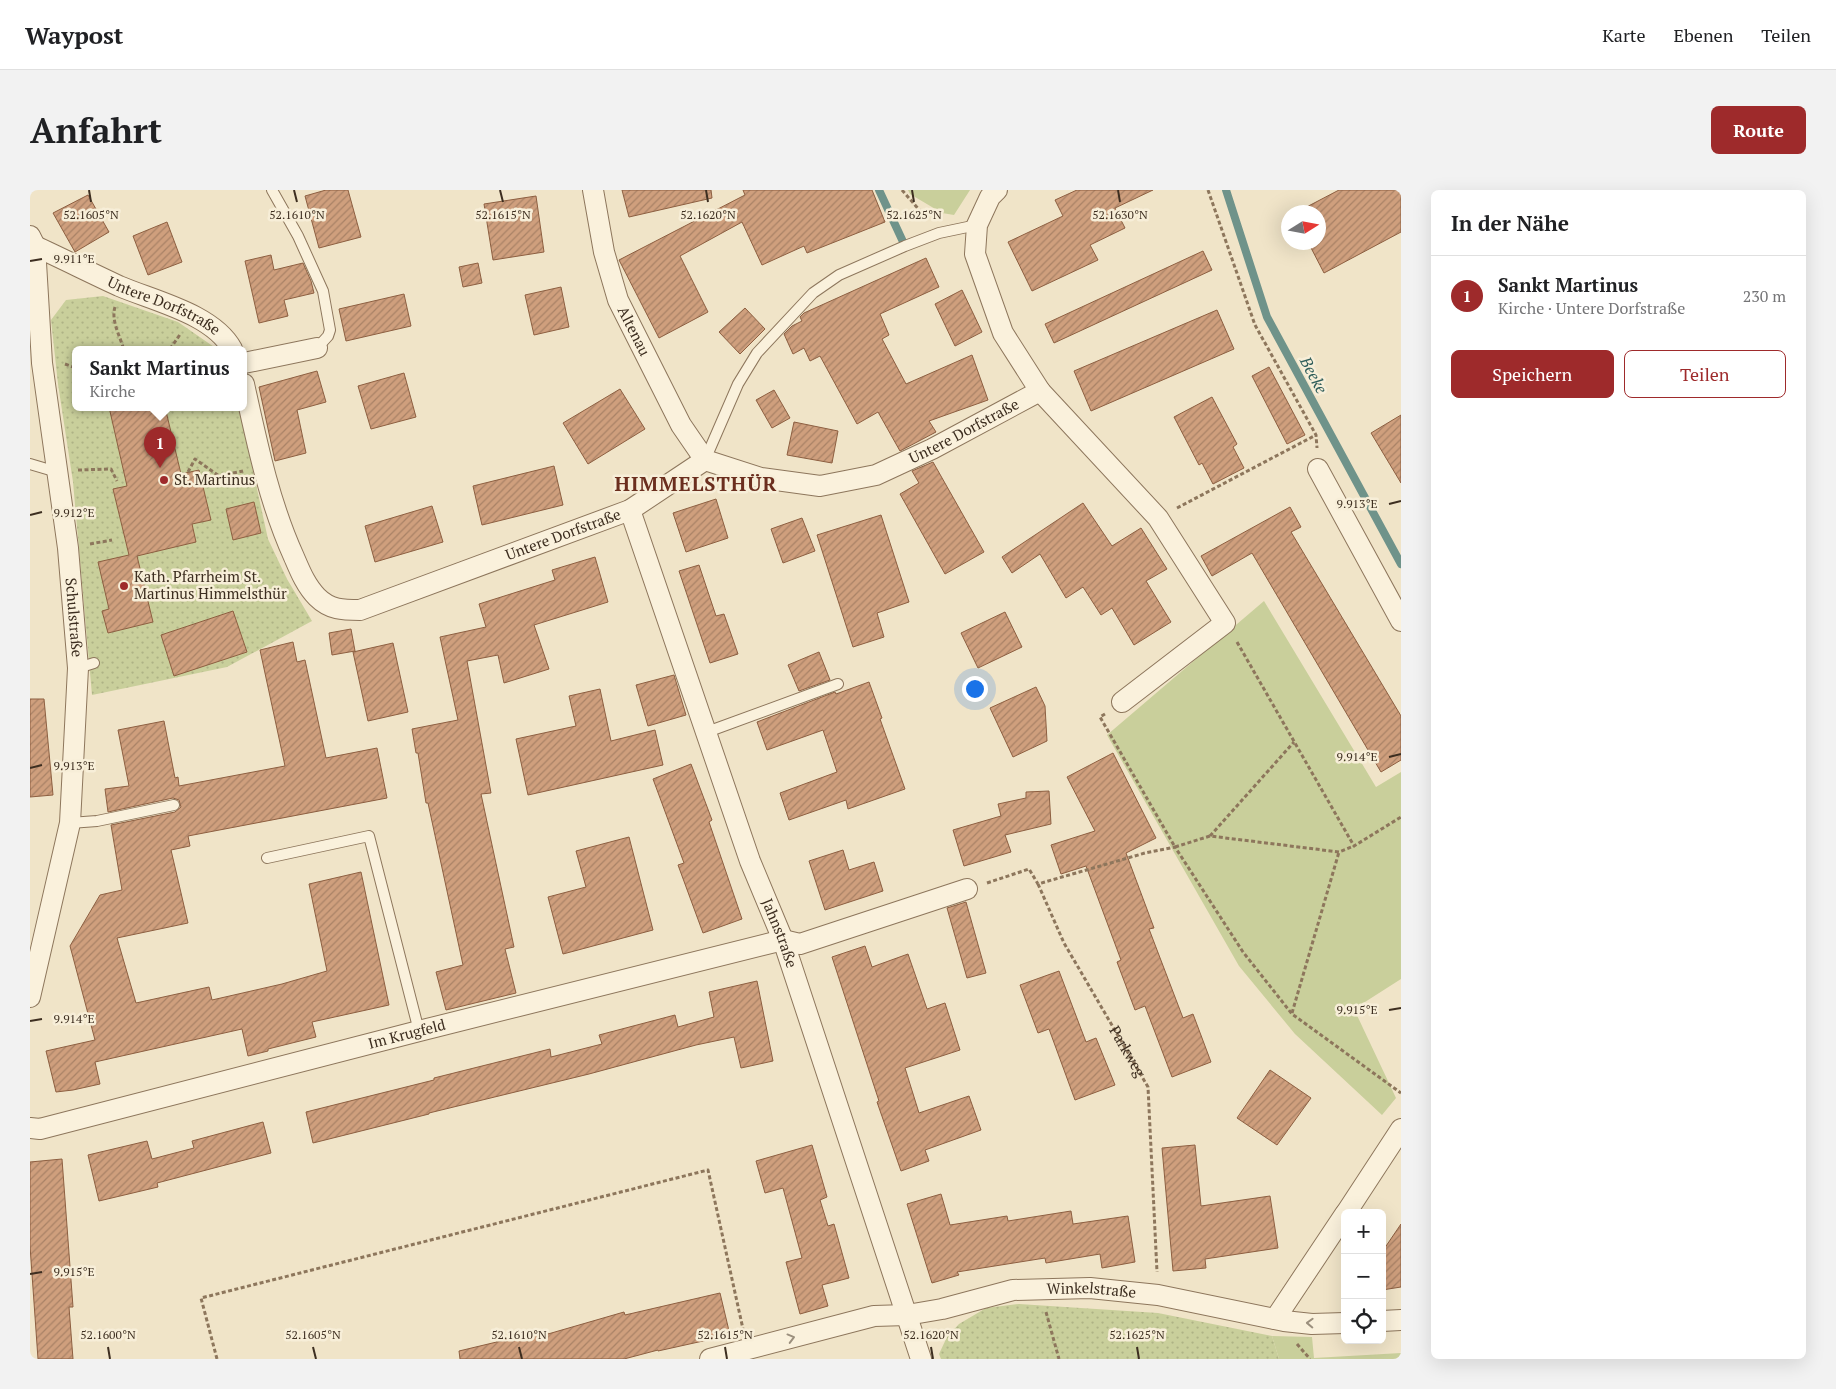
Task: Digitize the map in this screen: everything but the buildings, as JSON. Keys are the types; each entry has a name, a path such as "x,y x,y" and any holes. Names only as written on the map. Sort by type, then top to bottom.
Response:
{"street":[{"name":"Altenau","path":"593,190 604,252 618,300 681,425 705,460"},
{"path":"997,190 990,197 977,225 975,254 1004,333 1040,391 1158,518 1225,623 1122,702"},
{"name":"Untere Dorfstraße","path":"33,241 120,286 193,316 212,327 227,340 230,346"},
{"name":"Schulstraße","path":"30,996 70,823 86,665 42,363 33,241"},
{"path":"247,362 317,348"},
{"name":"Untere Dorfstraße","path":"247,398 262,466 282,531 305,581 318,598 337,610 360,610 630,510 705,460 761,478 820,486 876,475 932,449 1040,391"},
{"path":"1318,469 1401,620"},
{"name":"Jahnstraße","path":"630,510 750,861 783,940 921,1359"},
{"path":"783,940 800,944 967,890"},
{"name":"Im Krugfeld","path":"30,1128 40,1129 419,1031 783,940"},
{"path":"1348,1209 1401,1129"},
{"path":"1275,1319 1341,1219"},
{"name":"Winkelstraße","path":"710,1359 874,1316 907,1316 942,1309 1013,1290 1090,1288 1158,1295 1275,1319 1312,1324 1341,1323"},
{"path":"1386,1321 1401,1320"}],"lane":[{"path":"272,190 298,236 323,291 330,330 328,336 317,348"},
{"path":"705,460 738,384 757,353 813,293 840,275 939,233 977,225"},
{"path":"30,464 57,472"},
{"path":"707,732 838,684"},
{"path":"70,823 97,821 174,805"},
{"path":"267,858 369,836 419,1031"}],"path":[{"path":"902,190 939,233"},
{"path":"1208,190 1255,325 1316,435 1318,469"},
{"path":"120,286 113,313 121,346"},
{"path":"1158,518 1316,435"},
{"path":"188,472 195,459 219,476 262,466"},
{"path":"57,472 112,469 117,481"},
{"path":"1225,623 1354,846"},
{"path":"1122,702 1100,717 1175,847 1244,952 1292,1014 1401,1093"},
{"path":"1210,836 1294,742"},
{"path":"967,890 1029,869 1038,884 1210,836 1339,852 1354,846 1401,817"},
{"path":"1292,1014 1339,852"},
{"name":"Parkweg","path":"1038,884 1064,943 1148,1087 1158,1295"},
{"path":"217,1359 201,1298 708,1170 747,1349"},
{"path":"1040,1290 1060,1359"}],"green space":[{"path":"908,190 970,190 954,215 942,213 910,194"},
{"path":"103,296 178,322 213,346 72,346 72,411 240,411 268,539 287,579 312,621 227,667 92,695 73,482 58,384 51,320 66,300"},
{"path":"1264,601 1376,787 1401,772 1401,979 1354,1009 1396,1098 1382,1115 1295,1034 1239,966 1107,735"},
{"path":"1019,1304 1158,1313 1272,1336 1279,1359 941,1359 939,1354 947,1337 959,1324 986,1308"},
{"path":"1272,1336 1312,1337 1314,1358 1401,1353 1401,1359 1279,1359"}],"waterway":[{"path":"879,190 905,246"},
{"name":"Beeke","path":"1226,190 1267,317 1401,564"}],"place":[{"name":"Sankt Martinus","path":"160,468"},
{"name":"St. Martinus","path":"164,480"},
{"name":"Kath. Pfarrheim St. Martinus Himmelsthür","path":"124,586"}],"district":[{"name":"HIMMELSTHÜR","path":"696,484"}]}
